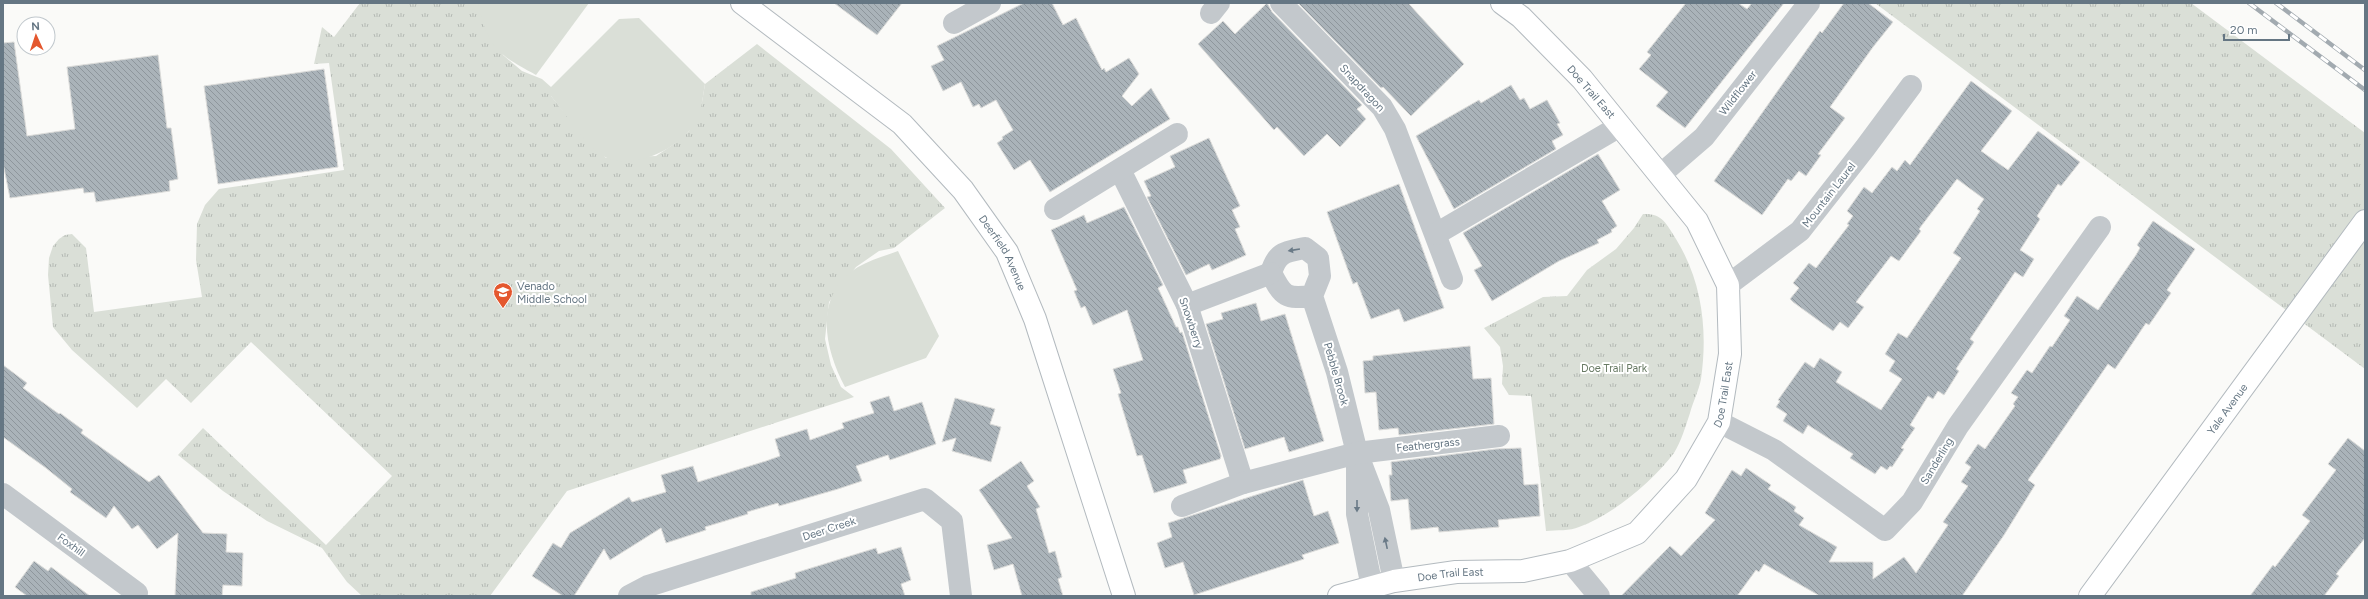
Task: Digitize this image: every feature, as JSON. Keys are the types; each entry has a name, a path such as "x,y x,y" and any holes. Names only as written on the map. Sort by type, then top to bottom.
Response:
{"street":[{"name":"Deerfield Avenue","path":"742,3 902,124 963,190 1007,252 1035,318 1124,596"},
{"path":"954,23 990,3"},
{"name":"Snapdragon","path":"1281,3 1382,107 1395,129 1452,279"},
{"name":"Doe Trail East","path":"1339,596 1394,581 1456,572 1523,570 1570,561 1637,533 1686,479 1719,422 1730,354 1728,285 1697,221 1582,79 1521,17 1502,3"},
{"name":"Wildflower","path":"1660,175 1704,137 1809,3"},
{"name":"Mountain Laurel","path":"1728,285 1800,231 1911,86"},
{"path":"1436,234 1620,126"},
{"path":"1055,209 1177,134"},
{"name":"Snowberry","path":"1120,170 1187,306 1243,483"},
{"name":"Yale Avenue","path":"2090,596 2365,221"},
{"name":"Sanderling","path":"1719,422 1774,450 1884,530 1912,502 1958,426 2100,227"},
{"path":"1305,248 1318,258 1320,276 1312,296 1294,298 1280,292 1271,274 1275,260 1286,251 1305,248"},
{"path":"1187,306 1271,274"},
{"name":"Pebble Brook","path":"1312,296 1337,372 1357,453 1379,510 1394,581"},
{"name":"Feathergrass","path":"1357,453 1499,436"},
{"path":"1182,506 1243,483 1357,453"},
{"name":"Pebble Brook","path":"1357,453 1357,514 1372,587"},
{"name":"Foxhill","path":"3,494 137,593 135,596"},
{"name":"Deer Creek","path":"629,596 648,586 925,499 952,521 961,596"},
{"path":"1570,561 1599,596"}],"green space":[{"name":"Venado Middle School","path":"360,3 483,3 503,55 522,71 542,79 551,87 551,96 590,144 606,158 656,156 674,144 689,131 702,102 705,84 757,44 891,149 945,208 894,248 879,251 856,267 829,302 825,339 831,365 841,387 854,397 567,491 490,596 362,596 347,582 322,548 267,521 223,491 178,455 203,428 326,545 392,476 251,342 191,403 166,379 137,408 72,350 53,327 48,275 49,258 53,246 65,235 72,234 86,248 94,312 202,297 196,260 197,224 205,205 219,189 344,170 329,63 314,64 322,27 334,37"},
{"path":"478,3 589,3 536,75 503,55 496,48 490,40 486,30"},
{"path":"1875,3 2191,3 2365,133 2365,369"},
{"path":"639,18 705,84 703,97 697,119 681,139 656,154 642,159 628,161 615,160 603,156 590,145 551,96 551,87 619,19"},
{"name":"Doe Trail Park","path":"1643,214 1655,215 1663,220 1685,255 1692,272 1701,306 1703,324 1703,361 1699,387 1677,449 1644,486 1618,506 1592,522 1572,529 1546,531 1531,396 1509,395 1502,384 1503,366 1500,347 1484,328 1543,297 1567,296 1587,270 1616,249 1634,228"},
{"path":"898,251 939,336 926,358 845,387 832,356 828,339 827,323 829,307 834,292 844,279 858,267"}],"building":[{"path":"834,3 902,3 877,35"},
{"path":"1024,3 1052,3 1063,25 1076,18 1102,70 1104,68 1106,72 1129,58 1139,74 1122,96 1132,106 1151,88 1170,119 1050,192 1030,160 1014,170 997,143 1003,139 1002,137 1013,130 996,100 981,108 979,104 973,107 961,82 943,91 931,66 944,60 937,46"},
{"path":"1267,3 1272,12 1362,105 1357,109 1366,119 1340,147 1327,134 1304,156 1277,127 1274,130 1198,44 1223,21 1235,34"},
{"path":"1298,3 1408,3 1464,64 1411,116 1383,87 1381,88"},
{"path":"1686,3 1738,3 1747,9 1752,3 1784,3 1685,128 1656,106 1668,92 1639,69 1651,55 1647,52"},
{"path":"1844,3 1868,3 1893,22 1830,107 1845,118 1818,154 1821,155 1806,176 1799,171 1791,181 1788,179 1762,215 1714,181 1820,31 1822,33"},
{"path":"14,42 27,136 75,129 67,67 158,55 167,128 171,128 178,179 169,181 170,191 96,202 94,192 84,193 83,188 10,198 3,163 3,43"},
{"path":"324,69 338,167 218,184 204,86"},
{"path":"1971,81 2012,111 1981,151 2008,170 2038,131 2080,162 2061,186 2058,184 2037,216 2040,219 2020,250 2034,259 2023,277 2015,272 1970,339 1974,342 1956,369 1959,371 1944,395 1938,391 1933,399 1928,396 1910,425 1915,428 1901,448 1904,449 1892,467 1890,466 1887,470 1881,466 1875,474 1850,458 1853,454 1808,425 1803,434 1783,421 1787,414 1776,407 1780,401 1778,400 1805,362 1814,368 1820,358 1842,372 1836,382 1881,410 1902,379 1889,371 1895,361 1885,354 1898,333 1907,338 1961,258 1953,253 1980,211 1977,209 1984,199 1957,179 1919,229 1921,231 1899,261 1891,256 1856,302 1864,307 1848,328 1840,322 1833,331 1793,302 1790,299 1799,288 1793,283 1809,263 1816,268 1849,225 1847,224 1853,216 1847,211 1864,187 1872,193 1892,167 1897,171 1905,160 1910,165"},
{"path":"1511,85 1520,100 1524,98 1530,109 1547,100 1560,123 1557,124 1563,135 1552,141 1556,149 1454,209 1416,136 1479,100 1481,103"},
{"path":"1209,138 1240,206 1232,210 1240,227 1235,229 1246,255 1212,270 1209,264 1186,275 1147,197 1151,196 1144,181 1175,167 1170,156"},
{"path":"1598,154 1620,190 1602,201 1617,226 1611,230 1612,232 1597,240 1599,243 1559,261 1492,301 1474,270 1482,266 1463,233"},
{"path":"1399,184 1444,308 1404,322 1399,309 1371,319 1357,282 1353,284 1327,212"},
{"path":"1124,207 1163,285 1158,288 1176,327 1178,327 1180,333 1182,332 1221,456 1220,459 1183,470 1187,483 1154,493 1142,455 1137,456 1118,394 1121,393 1113,369 1143,360 1127,310 1093,325 1085,306 1081,308 1074,291 1077,290 1051,230 1084,215 1087,223"},
{"path":"2153,221 2195,249 2167,290 2171,293 2149,325 2146,323 2115,369 2108,364 2028,480 2035,485 2004,535 1962,596 1820,596 1764,564 1759,572 1756,570 1737,596 1621,596 1670,546 1681,556 1715,520 1705,513 1732,470 1741,476 1746,468 1771,485 1768,489 1796,507 1794,511 1804,518 1799,525 1837,547 1829,562 1873,562 1873,579 1904,557 1916,573 1948,525 1943,522 1968,486 1961,482 1971,467 1965,463 1978,444 1985,449 2015,406 2013,404 2018,397 2011,393 2027,370 2032,373 2050,346 2052,347 2070,320 2064,316 2077,296 2098,310 2136,255 2140,248 2137,245"},
{"path":"1256,303 1261,321 1285,314 1324,441 1289,452 1284,437 1245,449 1206,324 1223,319 1221,313"},
{"path":"1470,346 1473,379 1491,378 1494,424 1399,435 1398,428 1379,430 1376,392 1365,393 1363,361 1373,360 1373,356"},
{"path":"3,365 27,383 23,388 83,430 81,433 149,482 159,475 203,533 227,534 226,552 243,553 242,586 223,585 222,596 175,596 178,533 157,549 138,525 132,529 114,506 106,518 70,492 72,489 46,468 3,437"},
{"path":"889,396 894,411 922,402 936,444 890,460 888,455 856,466 862,481 838,489 779,506 778,503 747,512 748,514 705,527 706,530 666,543 661,528 610,560 604,549 574,596 563,596 532,576 553,543 561,548 570,533 629,497 632,502 666,492 661,475 693,466 698,482 766,461 780,456 775,439 807,429 810,440 844,428 842,423 874,413 870,402"},
{"path":"955,398 995,409 990,424 1001,427 991,462 952,451 956,438 942,442"},
{"path":"2348,438 2365,451 2365,538 2336,574 2339,576 2324,596 2250,596 2273,565 2275,567 2310,521 2302,515 2336,470 2328,464"},
{"path":"1521,448 1524,485 1538,484 1540,516 1498,520 1499,527 1439,532 1438,527 1411,530 1408,499 1391,501 1389,475 1392,475 1391,462 1496,449"},
{"path":"1021,461 1034,481 1027,486 1040,507 1036,509 1049,553 1055,551 1062,577 1058,579 1063,596 1022,596 1013,564 994,570 987,545 1012,538 979,490"},
{"path":"1303,480 1314,516 1328,511 1339,543 1302,555 1304,559 1194,595 1183,562 1165,568 1157,543 1172,537 1168,523"},
{"path":"901,547 911,580 901,584 905,596 751,596 751,592 796,578 795,573 876,548 878,554"},
{"path":"34,561 48,571 51,567 90,596 27,596 15,587"}],"railway":[{"path":"2249,3 2365,90"},
{"path":"2276,3 2365,70"}],"place":[{"name":"Venado Middle School","path":"503,309"}]}
